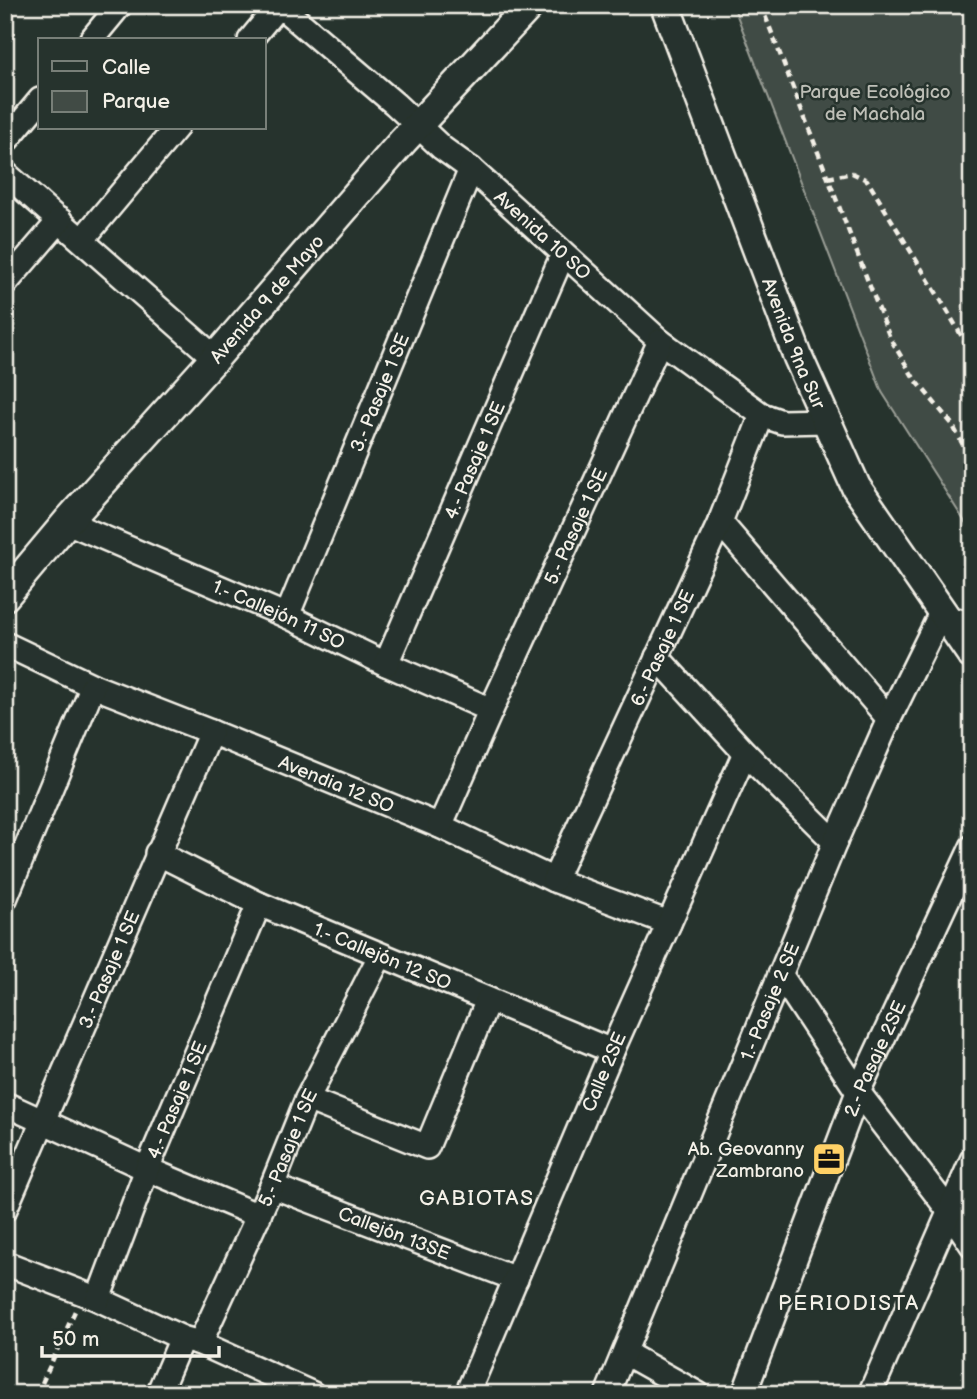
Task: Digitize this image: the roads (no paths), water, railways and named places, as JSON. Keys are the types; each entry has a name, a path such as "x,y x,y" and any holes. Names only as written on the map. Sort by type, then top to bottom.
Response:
{"street":[{"path":"93,38 120,5"},
{"path":"252,38 279,5"},
{"name":"Avenida 10 SO","path":"279,5 442,148 471,169 660,341 762,415 782,422 826,421"},
{"name":"Avenida 9 de Mayo","path":"5,596 67,522 215,358 417,126 530,5"},
{"name":"Avenida 9na Sur","path":"665,5 798,357 856,487 972,655"},
{"path":"5,142 38,102"},
{"path":"82,240 174,130"},
{"name":"3.- Pasaje 1 SE","path":"287,616 471,169"},
{"path":"5,173 215,358"},
{"path":"5,284 60,220"},
{"name":"4.- Pasaje 1 SE","path":"386,664 563,254"},
{"name":"5.- Pasaje 1 SE","path":"440,826 660,341"},
{"name":"6.- Pasaje 1 SE","path":"555,880 720,522 762,415"},
{"name":"1.- Callejón 11 SO","path":"67,522 287,616 386,664 491,710"},
{"path":"720,522 890,719"},
{"name":"1.- Pasaje 2 SE","path":"607,1394 835,842 942,611"},
{"name":"Avendia 12 SO","path":"5,644 93,686 440,826 555,880 669,923"},
{"path":"657,657 746,753 835,842"},
{"path":"5,899 93,686"},
{"name":"3.- Pasaje 1 SE","path":"5,1209 211,732"},
{"name":"Calle 2SE","path":"467,1394 612,1051 746,753"},
{"name":"2.- Pasaje 2SE","path":"744,1394 858,1092 972,847"},
{"name":"1.- Callejón 12 SO","path":"157,853 259,904 612,1051"},
{"name":"4.- Pasaje 1 SE","path":"91,1297 259,904"},
{"name":"5.- Pasaje 1 SE","path":"158,1394 259,1216 307,1098 380,956"},
{"path":"780,974 858,1092 972,1245"},
{"path":"307,1098 427,1147 488,1000"},
{"path":"5,1104 147,1169 259,1216"},
{"path":"870,1394 972,1160"},
{"name":"Callejón 13SE","path":"272,1186 516,1279"},
{"path":"5,1264 91,1297 313,1394"},
{"path":"625,1353 698,1394"}],"lane":[{"path":"942,611 972,617"}],"place":[{"name":"Ab. Geovanny Zambrano","path":"829,1159"}],"district":[{"name":"GABIOTAS","path":"477,1198"},
{"name":"PERIODISTA","path":"849,1303"}],"park label":[{"name":"Parque Ecológico de Machala","path":"875,102"}]}
